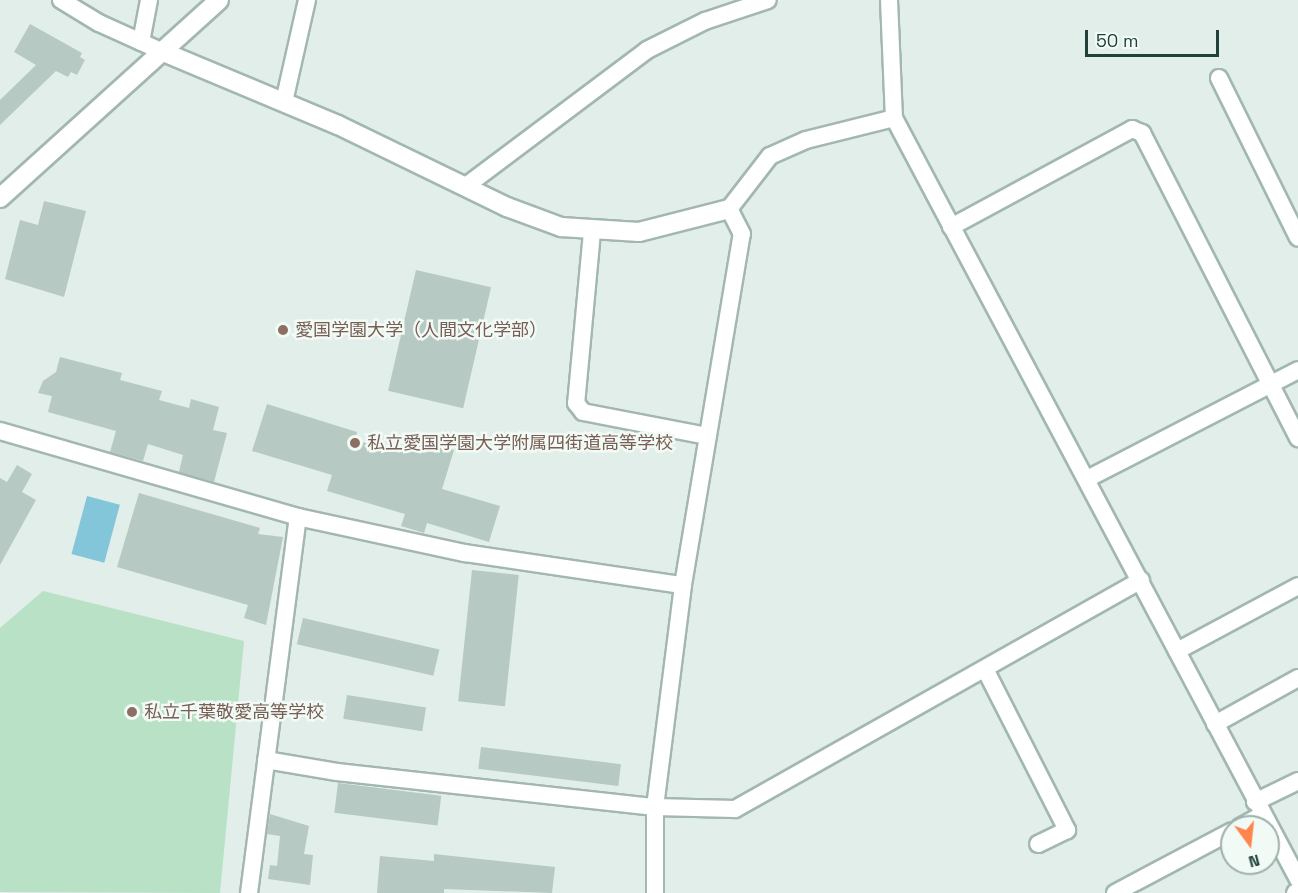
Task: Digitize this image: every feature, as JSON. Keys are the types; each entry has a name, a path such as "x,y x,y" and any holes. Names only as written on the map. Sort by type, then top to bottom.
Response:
{"street":[{"path":"61,0 141,42 284,102 538,220 592,232 668,227 729,209 770,156 806,140 894,118"},
{"path":"141,42 150,0"},
{"path":"0,198 219,0"},
{"path":"284,102 307,0"},
{"path":"466,186 647,50 705,21 768,0"},
{"path":"889,0 894,118 1298,879"},
{"path":"1220,78 1298,238"},
{"path":"951,227 1132,129 1142,133 1298,438"},
{"path":"655,893 656,807 683,585 742,234 729,209"},
{"path":"592,232 576,403 583,412 708,436"},
{"path":"1087,479 1298,370"},
{"path":"0,431 298,517 465,554 683,585"},
{"path":"249,893 298,517"},
{"path":"267,760 656,807 735,809 1141,580"},
{"path":"1177,651 1298,586"},
{"path":"985,669 1067,830 1038,844"},
{"path":"1215,724 1298,678"},
{"path":"1253,815 1298,782"},
{"path":"1115,893 1220,837"}],"green space":[{"path":"43,591 244,641 220,893 0,892 0,628"}],"water":[{"path":"87,496 120,505 104,563 71,554"}],"building":[{"path":"30,24 82,53 80,57 85,60 77,75 71,72 68,77 56,71 0,125 0,100 36,65 14,52"},
{"path":"44,201 86,211 64,297 5,279 20,220 38,225"},
{"path":"416,270 491,287 463,408 388,391"},
{"path":"60,357 122,373 120,380 162,391 159,400 189,408 191,399 219,407 213,430 227,433 214,482 179,472 183,455 148,444 143,461 110,452 116,431 48,412 52,396 38,393 43,381 56,372"},
{"path":"267,404 357,432 355,440 400,453 406,436 454,450 442,489 500,506 489,542 427,523 424,533 401,526 405,514 327,491 332,475 252,451"},
{"path":"17,465 32,474 22,492 36,500 0,565 0,478 7,482"},
{"path":"139,493 260,528 258,534 283,537 266,625 244,618 248,605 117,567"},
{"path":"472,570 519,575 505,706 458,701"},
{"path":"303,618 439,649 433,676 297,644"},
{"path":"347,695 426,708 422,731 343,719"},
{"path":"481,747 621,764 618,786 478,769"},
{"path":"338,783 441,796 438,825 334,813"},
{"path":"270,814 309,826 304,854 313,855 310,885 268,879 270,865 277,866 280,836 267,834"},
{"path":"434,854 555,867 552,893 444,889 444,893 377,893 380,856 434,861"}],"place":[{"name":"愛国学園大学（人間文化学部）","path":"283,330"},
{"name":"私立愛国学園大学附属四街道高等学校","path":"355,443"},
{"name":"私立千葉敬愛高等学校","path":"132,712"}]}
